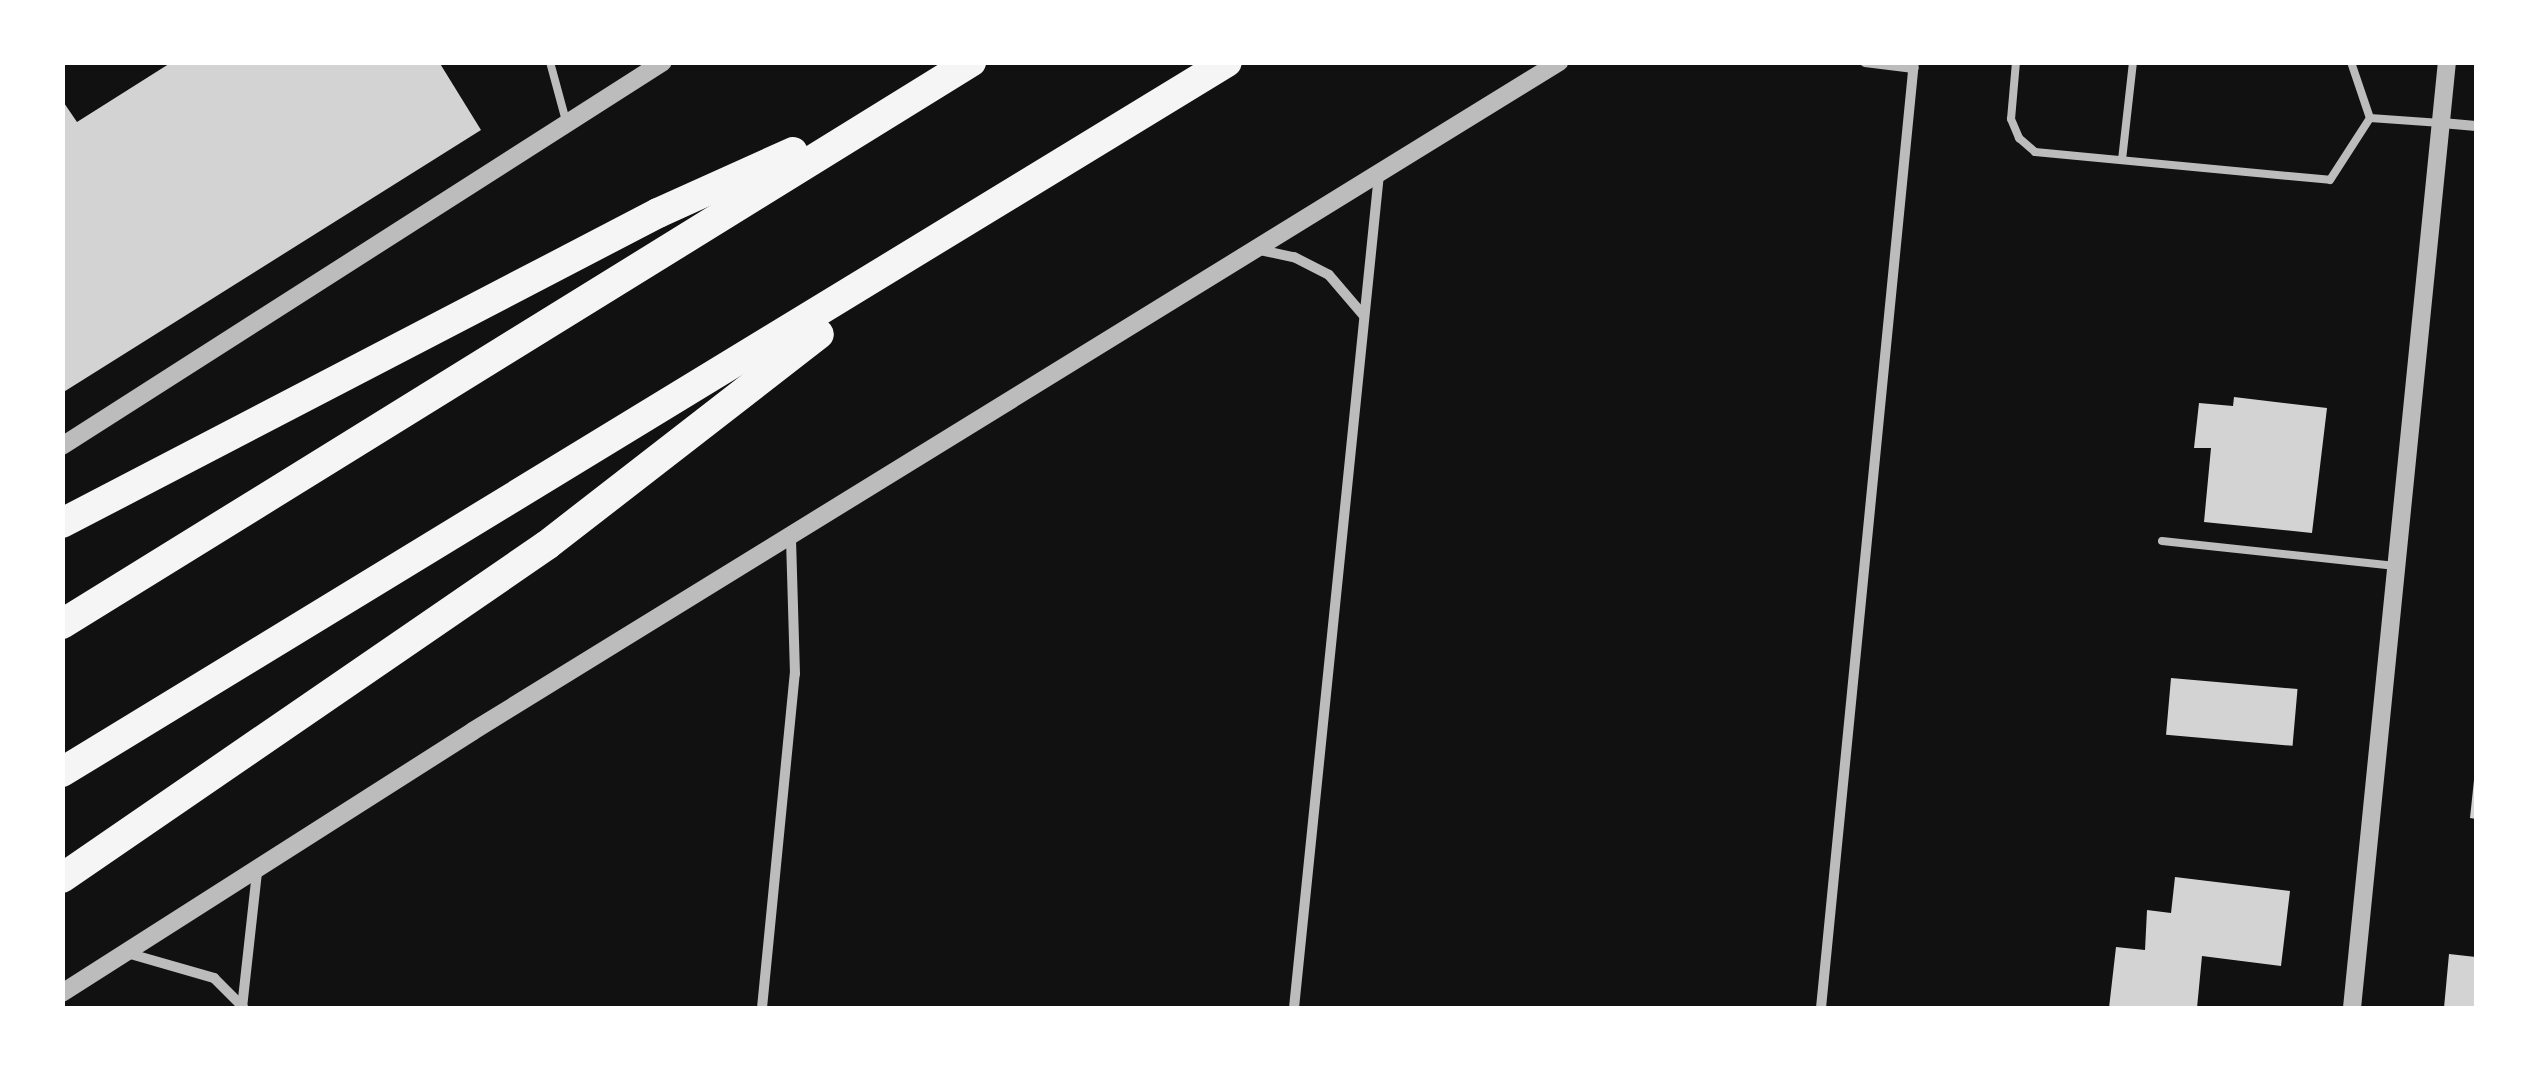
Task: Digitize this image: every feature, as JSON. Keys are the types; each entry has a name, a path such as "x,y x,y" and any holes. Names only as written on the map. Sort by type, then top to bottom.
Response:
{"highway":[{"path":"62,624 971,62"},
{"path":"62,772 928,250 1227,62"},
{"path":"62,523 658,212 909,99"},
{"path":"62,878 547,545 928,250"}],"street":[{"path":"62,446 663,62"},
{"path":"62,993 473,731 791,540 1379,170 1559,62"},
{"path":"1821,1008 1914,65 1865,62"},
{"path":"2352,1008 2447,62"},
{"path":"2442,123 2476,126"},
{"path":"1294,1008 1379,170"},
{"path":"1254,249 1294,257 1329,275 1364,316"},
{"path":"762,1008 795,674 791,540"},
{"path":"243,1008 257,872"},
{"path":"126,953 214,978 243,1008"}],"lane":[{"path":"550,62 566,124"},
{"path":"2016,62 2011,119 2018,138 2036,152 2330,180 2370,118"},
{"path":"2122,160 2133,62"},
{"path":"2351,62 2370,118"},
{"path":"2370,118 2442,123"},
{"path":"2162,540 2396,566"}],"building":[{"path":"172,62 439,62 481,130 62,393 62,100 77,122"},
{"path":"2234,397 2327,408 2312,533 2204,522 2211,448 2194,448 2199,403 2233,406"},
{"path":"2171,678 2298,689 2293,746 2166,735"},
{"path":"2476,781 2476,819 2470,818"},
{"path":"2175,877 2290,891 2281,966 2202,956 2197,1008 2109,1008 2116,947 2145,950 2147,910 2171,913"},
{"path":"2449,954 2476,957 2476,1008 2444,1008"}]}
